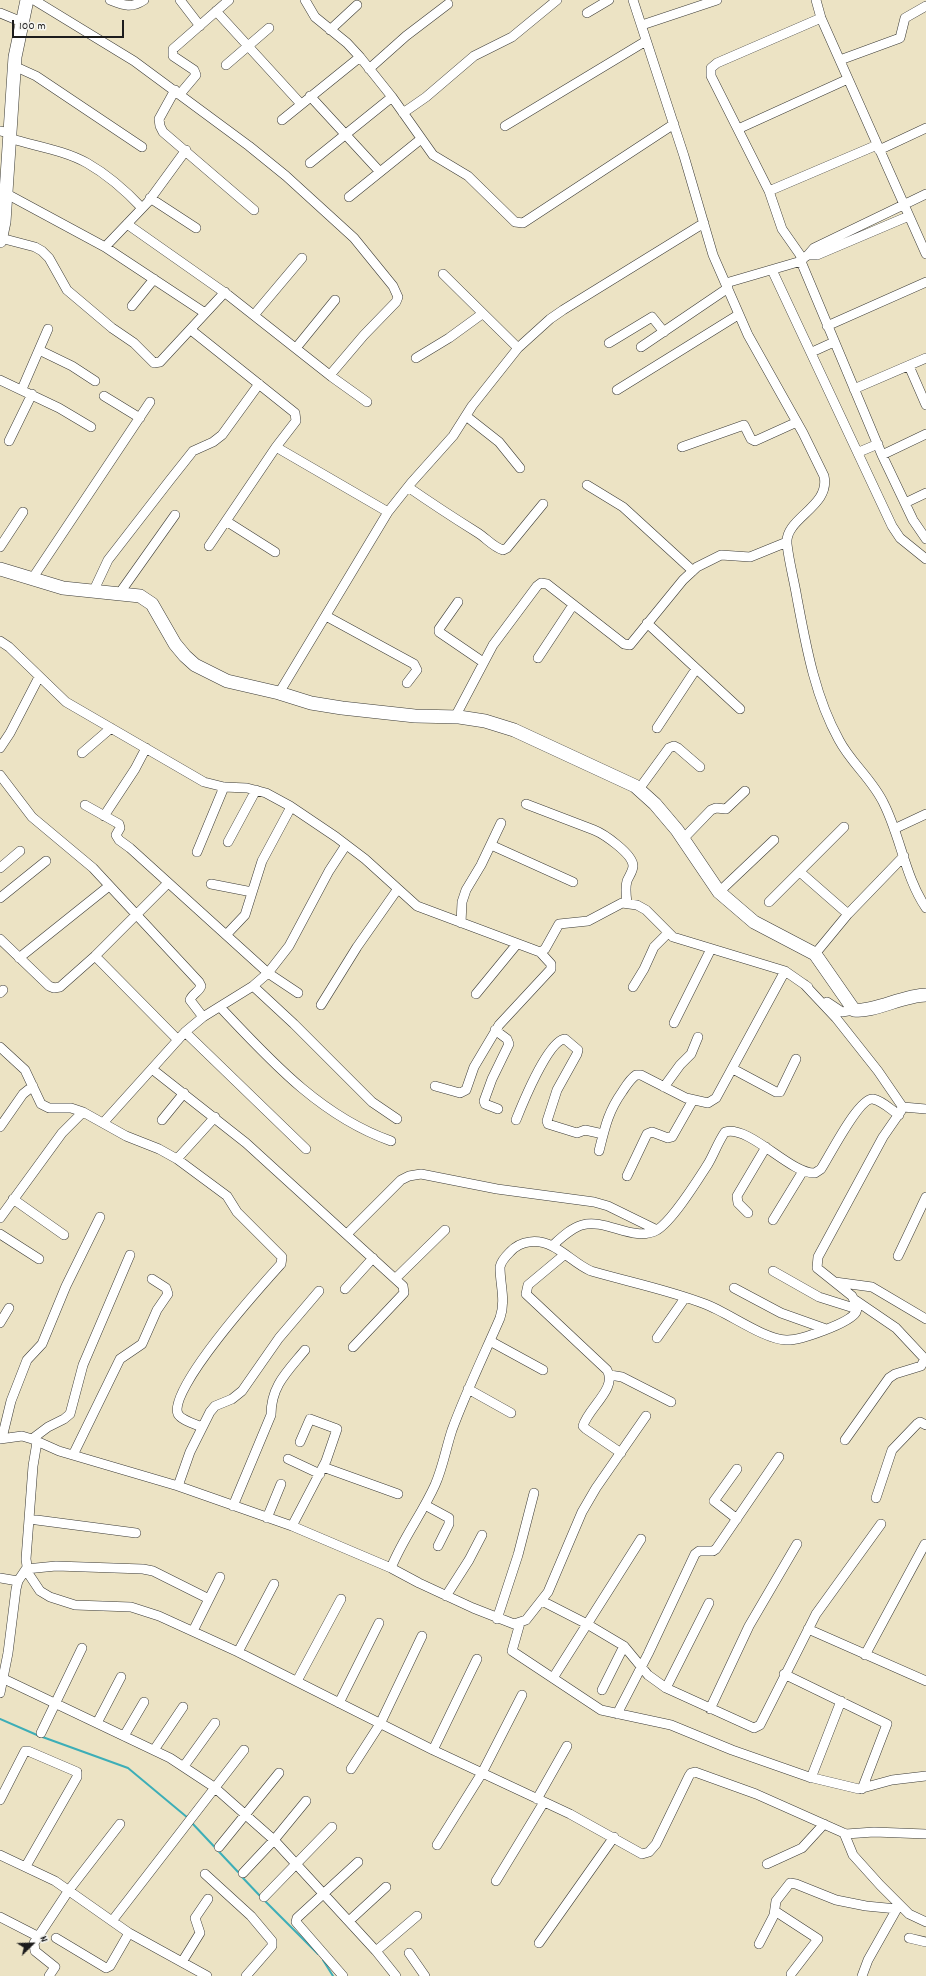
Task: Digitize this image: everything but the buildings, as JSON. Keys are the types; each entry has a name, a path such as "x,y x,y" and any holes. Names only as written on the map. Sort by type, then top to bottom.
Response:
{"street":[{"path":"27,0 14,66 6,134 4,222 0,239 35,247 42,251 49,258 67,290 112,328 134,343 154,363 160,362 191,330 224,292"},
{"path":"34,0 134,61 178,92 249,146 331,216 354,238 397,292 398,297 396,302 364,335 330,375"},
{"path":"110,0 129,7 144,0"},
{"path":"180,0 200,26"},
{"path":"229,0 173,49 173,56 194,70 196,75 178,92 159,120 163,132 186,150 254,210"},
{"path":"305,0 315,17 347,43 360,57 392,97 433,155 468,176 515,222 519,224 523,223 674,124"},
{"path":"403,113 426,97 474,56 512,37 557,0"},
{"path":"587,13 609,0"},
{"path":"633,0 674,124 713,255 727,285 738,315 797,422 826,482 820,498 795,525 787,542 808,653 826,713 839,741 875,788 884,804 904,856 916,893 926,908"},
{"path":"642,25 717,0"},
{"path":"816,0 821,18 926,254"},
{"path":"369,69 406,36 448,4"},
{"path":"330,30 357,5"},
{"path":"840,60 900,38 904,18 926,6"},
{"path":"216,11 301,104"},
{"path":"0,14 22,22"},
{"path":"803,258 782,229 769,191 711,76 711,68 717,63 821,18"},
{"path":"226,65 269,28"},
{"path":"506,126 646,41"},
{"path":"282,120 360,57"},
{"path":"14,66 36,76 142,147"},
{"path":"738,130 848,79"},
{"path":"310,96 380,172"},
{"path":"310,163 392,97"},
{"path":"769,191 926,128"},
{"path":"6,134 71,156 88,164 123,189 142,208"},
{"path":"349,197 421,139"},
{"path":"105,247 142,208 186,150"},
{"path":"5,194 105,247 205,313"},
{"path":"926,194 904,206 814,248 803,258 802,264 827,326 823,347 868,448 882,455 913,520 926,538"},
{"path":"150,198 196,228"},
{"path":"641,348 727,285 803,258 817,255 909,216"},
{"path":"279,693 388,512 408,486 454,436 466,416 518,348 550,319 563,310 704,223"},
{"path":"127,224 224,292 367,402"},
{"path":"254,315 302,258"},
{"path":"772,270 823,347 854,390 868,448 892,526 900,538 926,559"},
{"path":"443,274 518,348"},
{"path":"132,306 154,279"},
{"path":"827,326 926,282"},
{"path":"296,348 335,300"},
{"path":"416,358 449,338 482,314"},
{"path":"617,390 738,315"},
{"path":"609,343 652,317 664,332"},
{"path":"22,389 48,329"},
{"path":"191,330 295,413 297,417 296,421 276,447 209,546"},
{"path":"39,350 72,366 95,381"},
{"path":"854,390 926,358"},
{"path":"909,366 926,405"},
{"path":"0,380 64,410 91,427"},
{"path":"93,592 108,560 170,480 193,452 213,442 222,435 259,384"},
{"path":"9,441 32,394"},
{"path":"104,396 140,418"},
{"path":"32,579 150,402"},
{"path":"466,416 499,442 520,468"},
{"path":"682,447 744,425 751,439 755,441 797,422"},
{"path":"882,455 926,434"},
{"path":"276,447 388,512"},
{"path":"408,486 450,516 503,550 507,548 543,504"},
{"path":"587,486 623,507 693,571"},
{"path":"906,503 926,493"},
{"path":"0,547 23,512"},
{"path":"119,594 175,515"},
{"path":"226,521 276,552"},
{"path":"454,717 493,645 537,586 542,583 547,584 627,646 634,641 647,622 683,580 693,571 721,555 750,557 787,542"},
{"path":"0,570 63,588 140,596 152,604 175,644 185,656 195,665 227,681 279,693 312,703 342,708 415,716 454,717 485,721 514,730 639,789 655,804 683,839 719,892 754,922 815,954 854,1010"},
{"path":"458,602 439,629 439,632 483,662"},
{"path":"538,658 573,605"},
{"path":"326,616 414,664 417,670 407,683"},
{"path":"647,622 740,709"},
{"path":"0,641 9,647 66,702 204,782 224,787 256,790 266,793 291,807 346,845 417,906 540,952 551,964 551,969 495,1030 474,1067 467,1086 463,1092 434,1086"},
{"path":"657,728 696,669"},
{"path":"0,748 10,733 39,677"},
{"path":"82,753 111,728"},
{"path":"639,789 669,748 674,746 700,767"},
{"path":"104,816 135,769 146,748"},
{"path":"0,775 32,817 71,848 109,886 199,982 201,986 200,989 191,996 190,1000 203,1017"},
{"path":"196,852 224,787"},
{"path":"228,842 256,790"},
{"path":"683,839 711,810 716,808 726,809 745,791"},
{"path":"526,804 605,835 624,852 632,860 633,866 627,882 627,903"},
{"path":"85,805 120,826 116,835 119,840 130,848 268,973 298,992"},
{"path":"226,936 245,915 262,861 291,807"},
{"path":"894,829 926,814"},
{"path":"462,923 464,896 501,823"},
{"path":"769,902 844,827"},
{"path":"719,892 774,840"},
{"path":"103,1123 185,1032 203,1017 253,986 268,973 289,946 346,845"},
{"path":"491,845 573,882"},
{"path":"0,868 20,850"},
{"path":"815,954 848,914 904,856"},
{"path":"0,898 46,861"},
{"path":"800,872 848,914"},
{"path":"0,939 49,986 54,988 66,984 96,956 168,883"},
{"path":"211,884 252,892"},
{"path":"19,958 109,886"},
{"path":"321,1006 357,947 397,890"},
{"path":"540,952 545,949 559,924 588,921 616,905 627,903 636,905 646,910 668,933 677,939 785,971 837,1010 842,1012 864,1009 916,995 926,995"},
{"path":"633,987 641,975 654,947 668,933"},
{"path":"476,994 517,944"},
{"path":"674,1023 711,949"},
{"path":"96,956 178,1040"},
{"path":"599,1151 611,1108 632,1077 641,1075 686,1098 708,1102 712,1101 733,1069 785,971"},
{"path":"804,984 848,1032 901,1111"},
{"path":"253,986 294,1024 372,1102 397,1119"},
{"path":"220,1007 297,1085 345,1120 372,1134 390,1141"},
{"path":"495,1030 507,1038 509,1044 492,1079 484,1101 485,1104 498,1109"},
{"path":"185,1032 306,1149"},
{"path":"664,1087 680,1065 691,1054 698,1037"},
{"path":"516,1120 532,1080 559,1042 565,1039 578,1050 557,1090 547,1121 548,1124 577,1133 585,1130 603,1134"},
{"path":"0,1047 25,1070 41,1104 49,1108 72,1108 83,1112 177,1159 227,1196 237,1212 280,1253 282,1260 224,1329 206,1353 186,1387 178,1405 177,1413 180,1417 200,1431"},
{"path":"733,1069 776,1092 780,1092 796,1058"},
{"path":"152,1069 215,1117 276,1169 403,1286 404,1293 353,1347"},
{"path":"0,1127 23,1094 33,1086"},
{"path":"162,1120 184,1093"},
{"path":"552,1246 576,1227 584,1224 592,1224 641,1233 657,1230 671,1218 707,1165 726,1132 736,1132 766,1147 803,1171 815,1173 822,1169 856,1110 866,1100 873,1099 901,1111 926,1109"},
{"path":"627,1176 647,1134 652,1132 668,1138 672,1137 693,1100"},
{"path":"845,1440 889,1378 895,1374 921,1366 925,1359 896,1328 856,1304 835,1282 817,1268 818,1257 883,1137 901,1111"},
{"path":"0,1218 62,1133 83,1112"},
{"path":"177,1159 215,1117"},
{"path":"748,1213 738,1203 737,1196 766,1147"},
{"path":"773,1220 803,1171"},
{"path":"347,1234 401,1180 409,1176 421,1174 497,1189 594,1202 608,1206 657,1230"},
{"path":"898,1256 926,1197"},
{"path":"13,1200 64,1235"},
{"path":"100,1217 66,1286 42,1344 27,1360 13,1396 1,1439 22,1436 73,1455 178,1486 292,1526 391,1568 446,1596 514,1624 526,1620 542,1602 548,1592 582,1512 646,1416"},
{"path":"396,1278 445,1230"},
{"path":"0,1234 39,1259"},
{"path":"391,1568 406,1535 426,1505 440,1473 450,1436 468,1389 504,1307 500,1264 504,1257 521,1243 528,1242 552,1246 581,1267 685,1298 722,1311 769,1336 785,1340 811,1336 847,1319 856,1312 856,1304"},
{"path":"0,1693 4,1679 18,1581 26,1569 34,1440 51,1425 64,1419 70,1414 83,1365 130,1254"},
{"path":"564,1255 528,1286 526,1294 603,1365 610,1375 610,1383 583,1426 621,1453"},
{"path":"345,1289 372,1258"},
{"path":"773,1271 819,1297 856,1304"},
{"path":"73,1455 120,1359 142,1344 157,1310 168,1294 168,1290 152,1279"},
{"path":"835,1282 862,1284 879,1290 926,1319"},
{"path":"734,1288 781,1313 826,1329"},
{"path":"178,1486 200,1431 215,1406 232,1399 242,1391 279,1338 319,1291"},
{"path":"657,1338 685,1298"},
{"path":"0,1323 9,1308"},
{"path":"490,1341 544,1370"},
{"path":"234,1506 271,1415 270,1407 274,1391 279,1382 305,1350"},
{"path":"610,1375 622,1377 671,1402"},
{"path":"468,1389 511,1413"},
{"path":"292,1526 321,1470 332,1445 337,1428 310,1419 300,1442"},
{"path":"876,1498 892,1450 917,1424 920,1422 926,1425"},
{"path":"617,1714 695,1554 700,1551 713,1551 716,1549 779,1457"},
{"path":"288,1459 398,1494"},
{"path":"737,1469 714,1502 737,1519"},
{"path":"267,1518 281,1484"},
{"path":"497,1618 518,1554 534,1493"},
{"path":"426,1505 449,1518 449,1524 438,1546"},
{"path":"29,1519 136,1533"},
{"path":"542,1602 587,1624 624,1646 642,1665 648,1675 666,1688 750,1727 757,1727 760,1725 784,1674 808,1629 828,1597 881,1524"},
{"path":"446,1596 469,1560 482,1534"},
{"path":"553,1678 641,1539"},
{"path":"710,1709 749,1626 797,1544"},
{"path":"865,1655 925,1544"},
{"path":"26,1569 56,1566 143,1569 159,1574 209,1599"},
{"path":"26,1569 40,1591 62,1602 88,1606 131,1607 154,1614 238,1652 433,1750 540,1800 614,1837 642,1854 649,1852 656,1844 689,1776 695,1772 756,1794 844,1833 926,1834"},
{"path":"193,1631 220,1577"},
{"path":"0,1578 18,1581"},
{"path":"238,1652 274,1584"},
{"path":"297,1682 340,1600"},
{"path":"666,1688 709,1602"},
{"path":"520,1623 512,1651 601,1710 676,1726 732,1750 811,1778 855,1789 892,1780 926,1776"},
{"path":"339,1703 379,1624"},
{"path":"808,1629 926,1681"},
{"path":"351,1769 380,1724 422,1636"},
{"path":"602,1690 624,1646"},
{"path":"41,1733 82,1648"},
{"path":"433,1750 477,1659"},
{"path":"784,1674 887,1724 862,1788"},
{"path":"96,1723 121,1677"},
{"path":"4,1679 154,1750 184,1766 214,1787 274,1840 376,1951 396,1976"},
{"path":"437,1845 482,1773 522,1695"},
{"path":"811,1778 841,1701"},
{"path":"124,1736 144,1702"},
{"path":"154,1750 183,1707"},
{"path":"184,1766 216,1723"},
{"path":"496,1881 540,1800 567,1746"},
{"path":"112,1921 244,1750"},
{"path":"0,1800 25,1751 77,1772 77,1777 26,1866"},
{"path":"219,1847 279,1773"},
{"path":"243,1873 274,1840 306,1801"},
{"path":"49,1976 54,1970 53,1965 33,1949 69,1890 120,1824"},
{"path":"767,1864 802,1848 824,1824"},
{"path":"264,1897 332,1827"},
{"path":"844,1833 853,1855 898,1906 909,1914 926,1922"},
{"path":"539,1943 614,1837"},
{"path":"0,1855 26,1866 69,1890 130,1933 208,1976"},
{"path":"343,1976 296,1922 297,1918 323,1892 358,1862"},
{"path":"205,1874 251,1916 272,1941 272,1946 246,1976"},
{"path":"759,1944 775,1911 776,1901 789,1884 792,1883 836,1900 866,1906 898,1906"},
{"path":"349,1921 386,1887"},
{"path":"182,1962 200,1933 195,1918 208,1899"},
{"path":"862,1976 868,1960 898,1906"},
{"path":"775,1911 818,1939 791,1974"},
{"path":"376,1951 417,1916"},
{"path":"0,1917 39,1937"},
{"path":"56,1938 106,1968 110,1966 130,1933"},
{"path":"909,1938 926,1942"},
{"path":"408,1953 425,1976"}],"waterway":[{"path":"0,1719 37,1735 128,1768 188,1818"},
{"path":"192,1823 239,1873"},
{"path":"242,1877 261,1897"},
{"path":"264,1900 318,1954"},
{"path":"323,1960 333,1976"}]}
